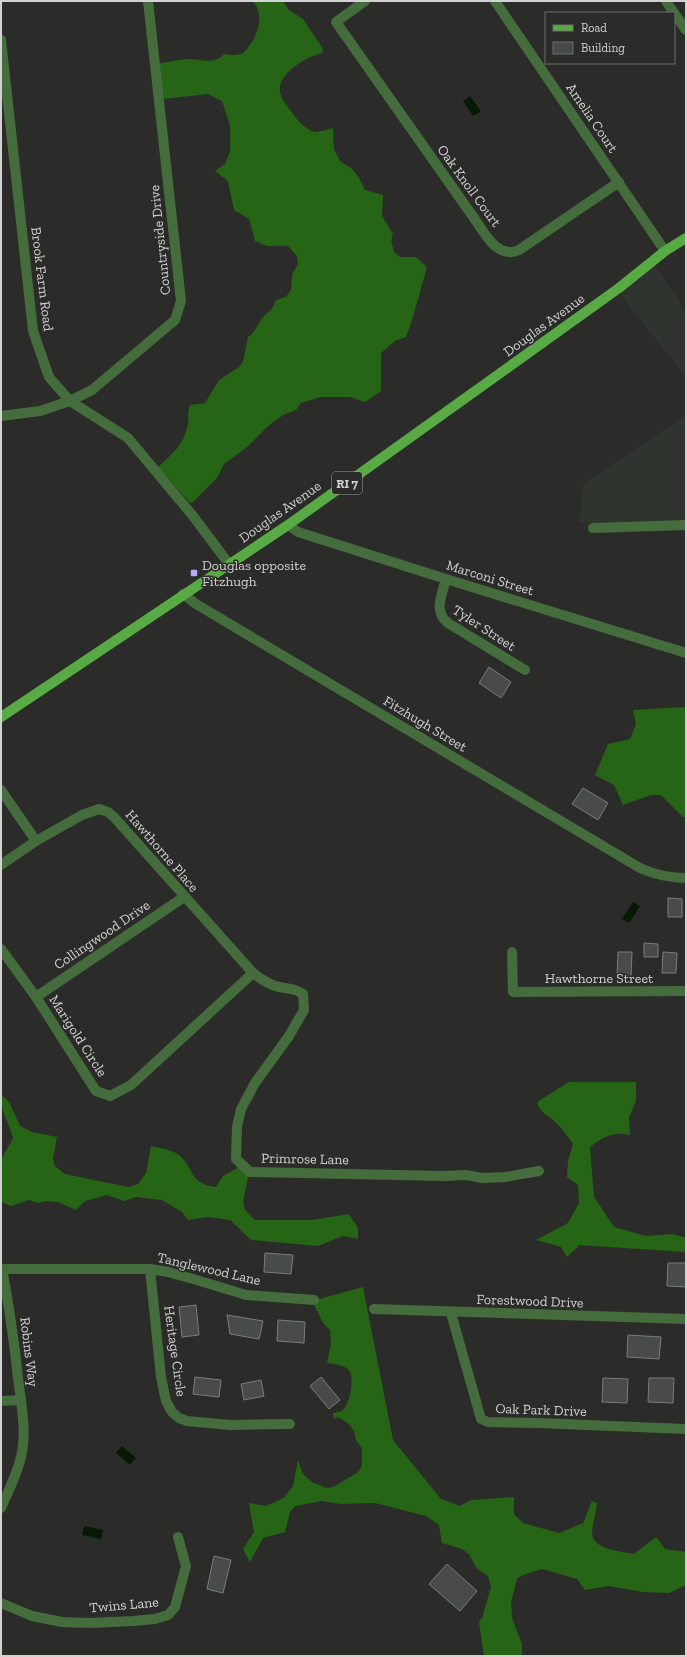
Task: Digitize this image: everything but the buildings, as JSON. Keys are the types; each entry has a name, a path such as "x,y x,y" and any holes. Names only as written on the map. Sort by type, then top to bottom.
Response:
{"main road":[{"name":"Douglas Avenue","path":"1,717 288,525 619,288 665,251 686,238"}],"street":[{"name":"Countryside Drive","path":"1,416 40,411 70,401 92,390 175,320 181,301 148,1"},
{"name":"Oak Knoll Court","path":"365,1 336,22 494,246 500,250 514,252 519,250 619,182"},
{"name":"Amelia Court","path":"495,1 665,251"},
{"path":"666,1 673,12"},
{"path":"675,14 686,30"},
{"name":"Brook Farm Road","path":"1,40 32,331 49,377 70,401 128,438 193,516 229,564"},
{"name":"Marconi Street","path":"288,525 298,532 446,580 686,653"},
{"path":"593,528 686,525"},
{"name":"Tyler Street","path":"446,580 439,608 441,618 525,670"},
{"name":"Fitzhugh Street","path":"183,594 196,604 640,868 655,875 668,878 686,878"},
{"path":"1,790 36,841 1,865"},
{"name":"Hawthorne Place","path":"36,841 82,815 99,809 108,812 253,973 266,983 279,987 296,989 303,994"},
{"name":"Collingwood Drive","path":"36,997 184,897"},
{"name":"Marigold Circle","path":"1,949 36,997 96,1091 110,1096 131,1085 253,973"},
{"name":"Hawthorne Street","path":"512,952 513,992 686,991"},
{"name":"Primrose Lane","path":"303,994 304,1010 255,1083 241,1109 237,1127 235,1149 236,1159 250,1172 444,1176 466,1175 482,1178 505,1177 539,1171"},
{"name":"Tanglewood Lane","path":"2,1269 150,1269 174,1274 246,1295 314,1300"},
{"name":"Robins Way","path":"1,1508 11,1487 21,1456 23,1434 21,1400 11,1316 2,1269"},
{"name":"Heritage Circle","path":"150,1269 161,1377 166,1401 172,1412 179,1418 187,1421 230,1425 290,1424"},
{"name":"Forestwood Drive","path":"374,1309 451,1313 686,1319"},
{"name":"Oak Park Drive","path":"451,1313 481,1419 488,1422 686,1429"},
{"path":"1,1401 21,1400"},
{"name":"Twins Lane","path":"1,1603 32,1616 62,1622 88,1623 133,1621 155,1619 168,1615 175,1607 186,1566 178,1537"}],"shaded area":[{"path":"470,96 481,111 473,116 463,101"},
{"path":"654,264 686,312 686,377 617,290"},
{"path":"686,415 686,525 579,522 583,484"},
{"path":"633,902 640,906 629,923 622,919"},
{"path":"122,1446 136,1458 130,1465 116,1453"},
{"path":"84,1526 103,1530 101,1539 82,1535"}],"green space":[{"path":"253,1 283,1 289,10 303,19 323,49 322,53 310,57 296,65 285,75 280,87 280,94 286,105 297,119 308,129 315,132 333,128 334,149 340,161 351,168 358,176 365,190 383,195 382,216 393,234 391,241 394,252 400,257 416,257 427,267 406,337 395,341 381,353 381,391 365,402 350,397 321,397 301,403 296,410 283,415 268,426 247,447 224,464 217,478 192,503 189,502 158,467 181,443 188,424 188,412 190,405 205,403 219,380 239,367 243,362 248,337 263,317 271,310 276,300 286,297 291,290 292,275 298,264 297,256 288,246 267,246 255,241 249,219 234,210 228,181 215,171 225,164 230,152 230,125 222,101 208,94 163,99 158,64 186,59 211,61 220,58 224,54 236,55 243,53 252,41 259,24 258,12"},
{"path":"686,707 686,817 683,817 661,795 651,795 623,805 614,785 595,775 608,744 630,739 636,724 633,710"},
{"path":"569,1082 636,1082 636,1101 629,1117 630,1135 614,1134 599,1140 590,1147 594,1197 614,1227 646,1236 673,1234 686,1238 686,1252 578,1245 577,1248 567,1257 561,1247 536,1240 568,1223 579,1203 578,1185 567,1177 568,1161 573,1144 560,1127 542,1111 537,1102"},
{"path":"2,1095 9,1102 20,1126 32,1132 57,1137 53,1159 55,1166 65,1174 128,1187 138,1184 146,1173 151,1146 170,1150 182,1158 200,1182 207,1185 216,1187 223,1176 241,1166 249,1173 243,1202 245,1210 255,1220 312,1220 349,1214 358,1228 358,1239 343,1236 318,1246 251,1240 230,1220 207,1217 188,1220 182,1212 162,1200 136,1197 124,1201 107,1195 85,1201 76,1210 58,1202 46,1201 38,1203 29,1200 11,1206 1,1202 1,1160 13,1138 2,1108"},
{"path":"363,1287 393,1440 441,1499 460,1506 471,1500 514,1497 514,1514 523,1523 559,1533 583,1523 592,1501 597,1503 592,1531 596,1542 601,1546 634,1554 656,1537 665,1549 686,1552 686,1585 669,1593 643,1592 609,1586 585,1590 577,1579 542,1569 523,1575 517,1579 511,1602 512,1618 522,1644 522,1656 484,1656 479,1622 482,1618 491,1587 488,1576 477,1569 469,1554 462,1549 442,1543 439,1525 426,1516 375,1503 340,1504 322,1501 295,1506 290,1512 285,1532 263,1538 250,1562 243,1549 254,1532 249,1503 266,1506 284,1498 293,1486 298,1460 303,1474 312,1482 326,1488 333,1487 357,1473 362,1466 362,1448 356,1440 354,1431 349,1424 338,1417 333,1419 333,1413 342,1411 347,1404 352,1381 350,1372 345,1367 327,1363 331,1344 330,1330 323,1323 312,1301"}],"place":[{"name":"Douglas opposite Fitzhugh","path":"194,573"}]}
